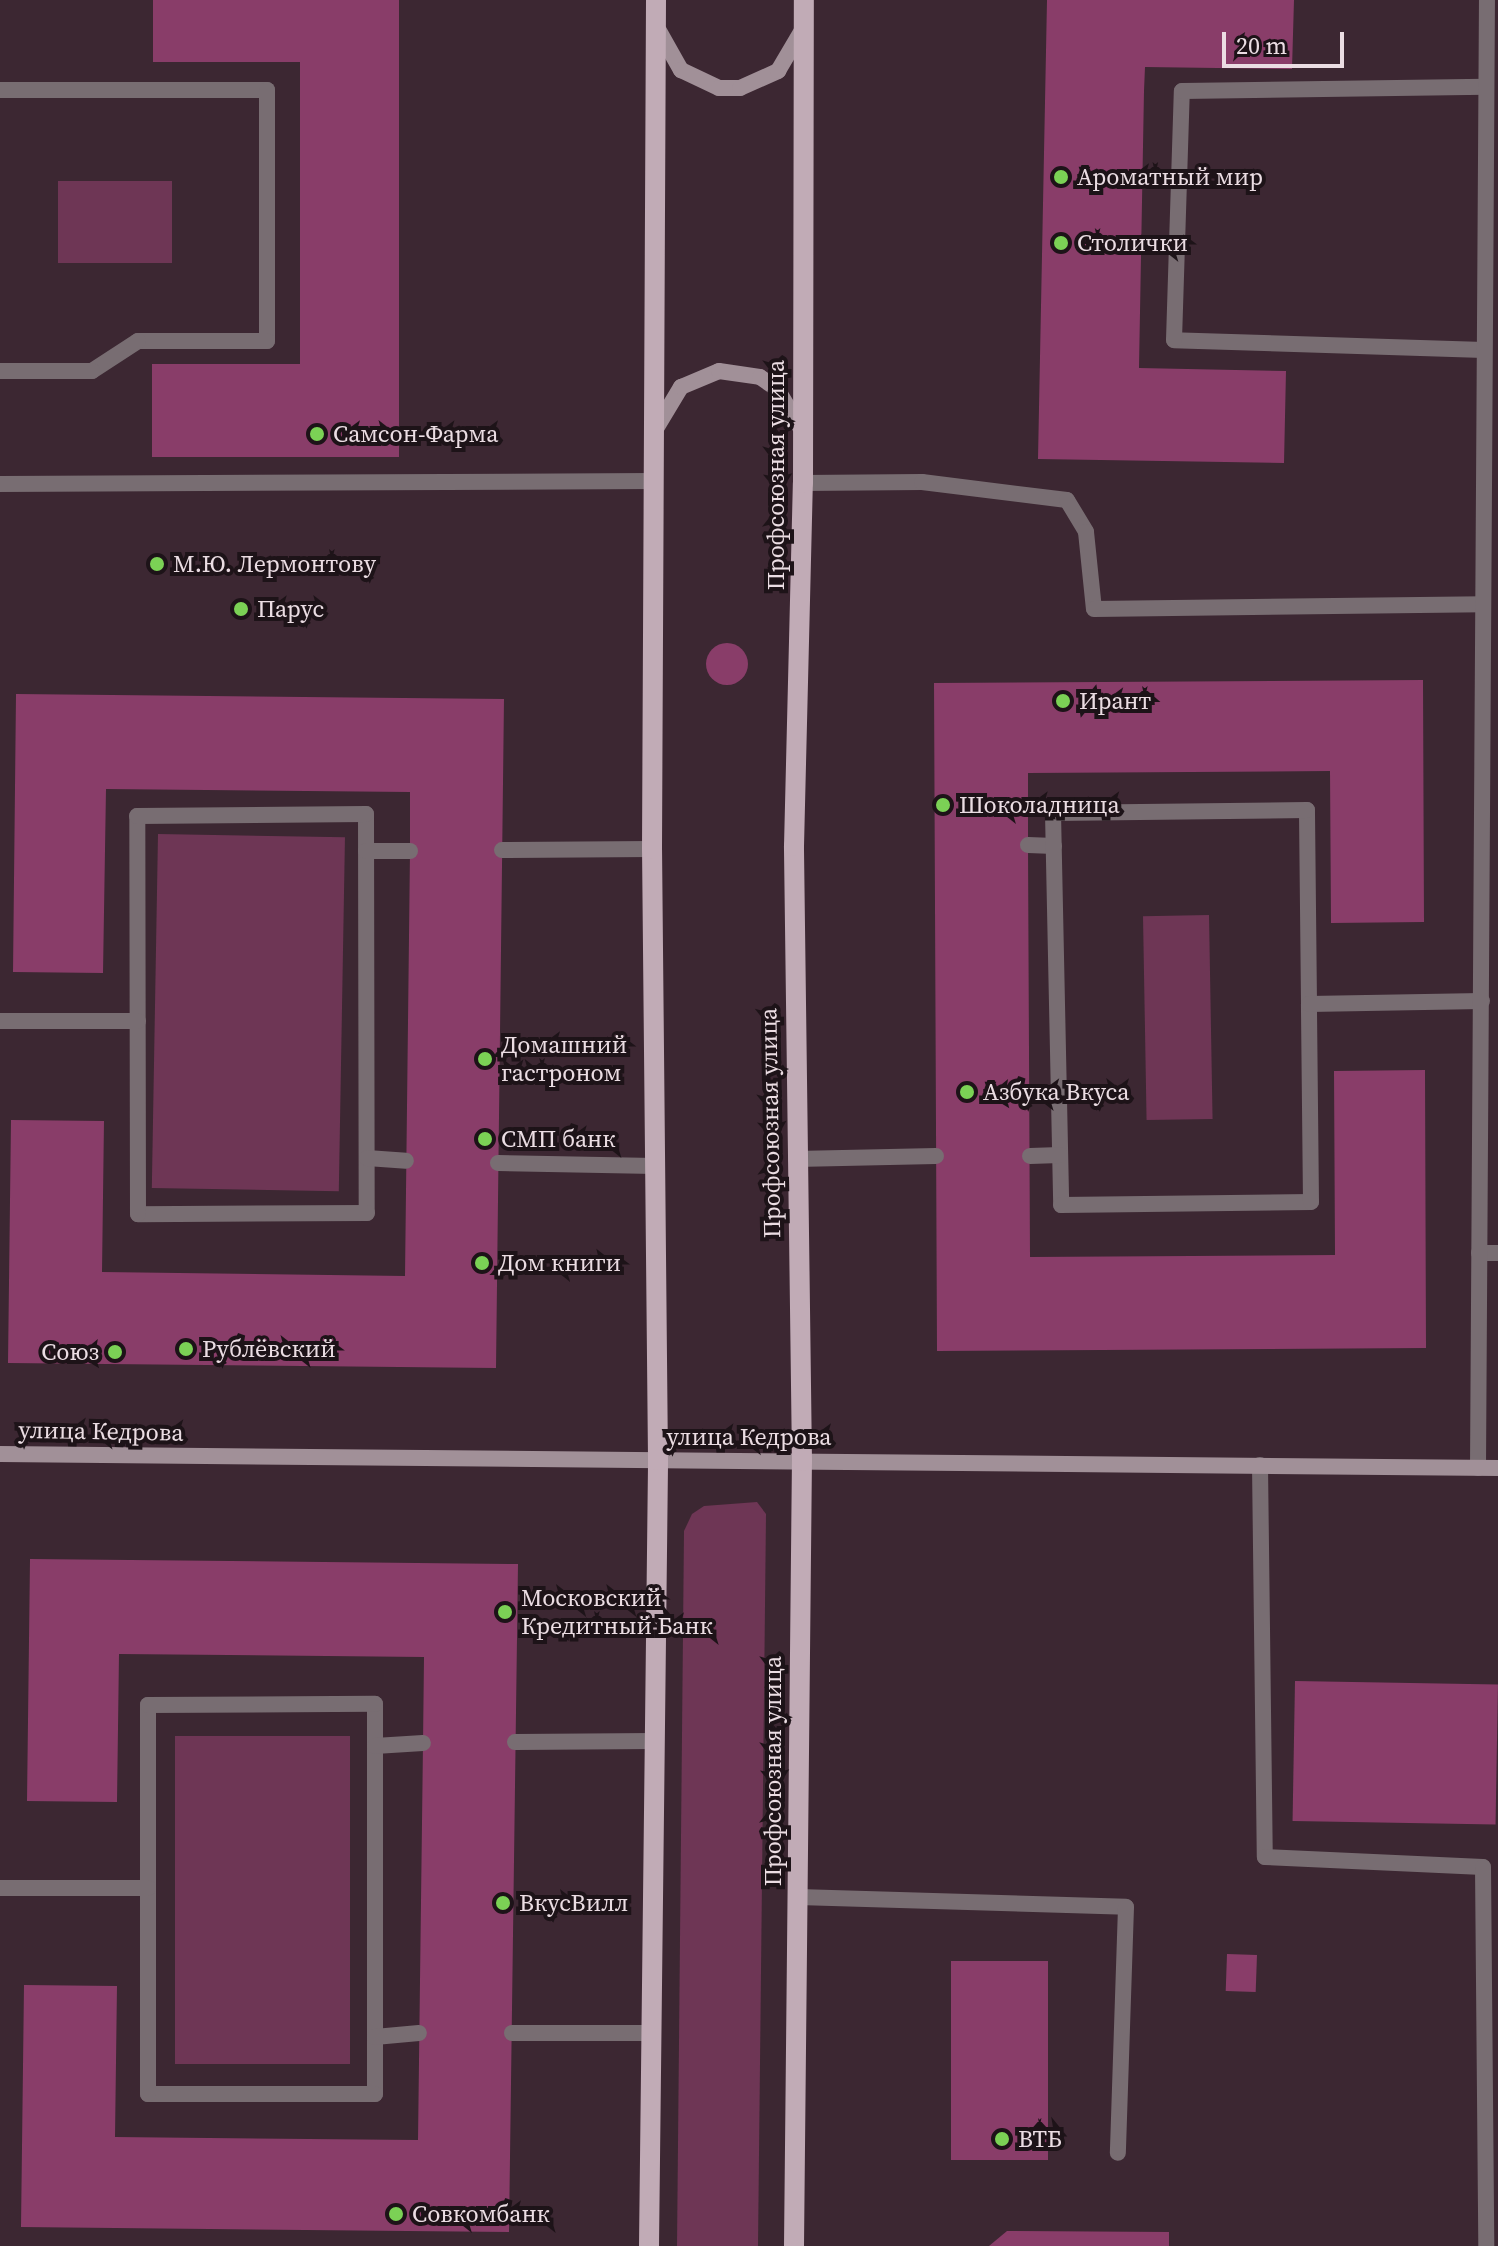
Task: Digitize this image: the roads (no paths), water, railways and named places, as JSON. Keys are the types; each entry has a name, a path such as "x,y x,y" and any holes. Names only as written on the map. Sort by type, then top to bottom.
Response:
{"main road":[{"path":"649,2246 658,1460 652,849 656,7"},
{"name":"Профсоюзная улица","path":"794,2246 802,1461 794,846 803,483 804,8"}],"street":[{"path":"656,7 668,54 681,70 719,88 750,85 778,71 801,36 804,8"},
{"path":"655,443 658,422 681,387 719,371 740,371 760,377 791,404 802,445"},
{"name":"улица Кедрова","path":"0,1454 1498,1468"}],"lane":[{"path":"1478,1468 1482,1001 1490,893 1490,678 1483,604 1487,0"},
{"path":"1484,350 1174,340 1182,91 1486,87"},
{"path":"0,90 267,90 267,341 138,341 92,371 0,371"},
{"path":"0,484 654,481"},
{"path":"803,483 922,482 1067,500 1086,532 1094,609 1483,604"},
{"path":"1307,810 1311,1202 1061,1205 1054,846 1053,813 1307,810"},
{"path":"366,814 367,1213 138,1214 138,1021 137,816 366,814"},
{"path":"1028,845 1054,846"},
{"path":"502,850 652,849"},
{"path":"366,851 410,851"},
{"path":"1309,1004 1482,1001"},
{"path":"0,1021 138,1021"},
{"path":"1030,1156 1060,1155"},
{"path":"796,1159 936,1156"},
{"path":"367,1158 406,1161"},
{"path":"498,1163 655,1166"},
{"path":"1479,1253 1498,1253"},
{"path":"1260,1465 1265,1857 1483,1867 1486,2246"},
{"path":"375,1704 375,2094 148,2094 148,1888 148,1705 375,1704"},
{"path":"515,1742 654,1741"},
{"path":"375,1746 423,1743"},
{"path":"0,1888 148,1888"},
{"path":"798,1897 1126,1907 1118,2153"},
{"path":"375,2037 419,2033"},
{"path":"512,2033 651,2033"}],"place":[{"name":"Ароматный мир","path":"1061,177"},
{"name":"Столички","path":"1061,243"},
{"name":"Самсон-Фарма","path":"317,434"},
{"name":"М.Ю. Лермонтову","path":"157,564"},
{"name":"Парус","path":"241,609"},
{"name":"Ирант","path":"1063,701"},
{"name":"Шоколадница","path":"943,805"},
{"name":"Домашний гастроном","path":"485,1059"},
{"name":"Азбука Вкуса","path":"967,1092"},
{"name":"СМП банк","path":"485,1139"},
{"name":"Дом книги","path":"482,1263"},
{"name":"Рублёвский","path":"186,1349"},
{"name":"Союз","path":"115,1352"},
{"name":"Московский Кредитный Банк","path":"505,1612"},
{"name":"ВкусВилл","path":"503,1903"},
{"name":"ВТБ","path":"1002,2139"},
{"name":"Совкомбанк","path":"396,2214"}]}
